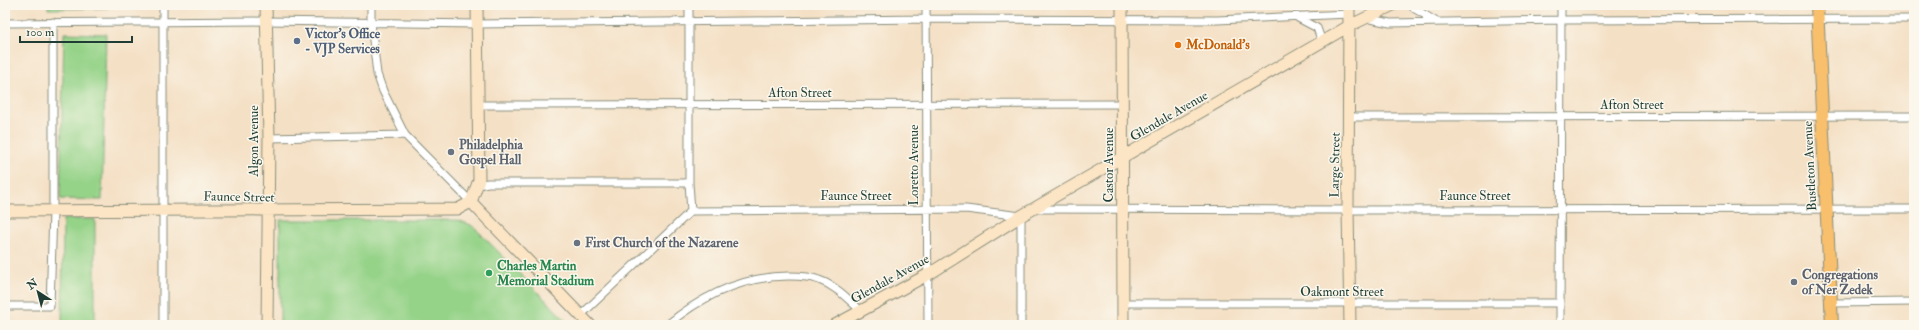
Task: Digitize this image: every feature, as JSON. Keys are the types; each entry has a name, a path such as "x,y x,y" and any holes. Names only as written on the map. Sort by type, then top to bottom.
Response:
{"main road":[{"name":"Bustleton Avenue","path":"1817,5 1821,116 1832,325"}],"street":[{"path":"163,5 163,325"},
{"name":"Algon Avenue","path":"266,5 269,138 267,325"},
{"path":"371,5 371,22 377,74 383,91 405,135 590,325"},
{"path":"471,202 478,185 477,5"},
{"path":"581,315 691,211 689,183 689,5"},
{"name":"Loretto Avenue","path":"926,5 926,210 929,274 928,325"},
{"name":"Castor Avenue","path":"1122,5 1123,325"},
{"name":"Glendale Avenue","path":"835,325 860,310 929,274 1021,216 1037,209 1349,26 1393,5"},
{"path":"1411,5 1415,9 1439,23"},
{"path":"1560,5 1562,210 1560,325"},
{"path":"5,23 266,21 477,24 689,21 1217,20 1296,18 1349,10"},
{"name":"Large Street","path":"1349,10 1348,210 1350,325"},
{"path":"1296,18 1317,28 1322,42"},
{"path":"1365,18 1390,23 1561,20 1914,19"},
{"path":"5,306 50,306 53,212 53,22"},
{"name":"Afton Street","path":"477,105 1123,104"},
{"name":"Afton Street","path":"1349,117 1914,116"},
{"path":"269,138 405,135"},
{"path":"478,185 689,183"},
{"name":"Faunce Street","path":"5,211 53,212 458,209 471,202"},
{"name":"Faunce Street","path":"691,211 966,209 1021,216"},
{"name":"Faunce Street","path":"1037,209 1914,209"},
{"path":"1021,216 1021,325"},
{"path":"667,325 706,297 744,282 770,276 799,276 818,279 837,289 860,310"},
{"path":"1832,303 1914,302"},
{"name":"Oakmont Street","path":"1123,303 1560,303"}],"green space":[{"path":"48,5 108,5 108,8 48,9"},
{"path":"64,33 106,34 102,200 60,199"},
{"path":"63,219 95,219 95,325 62,325"},
{"path":"280,220 458,220 471,225 478,231 570,325 280,325"}],"place":[{"name":"Victor's Office - VJP Services","path":"297,41"},
{"name":"McDonald's","path":"1178,45"},
{"name":"Philadelphia Gospel Hall","path":"451,152"},
{"name":"First Church of the Nazarene","path":"577,243"},
{"name":"Charles Martin Memorial Stadium","path":"489,273"},
{"name":"Congregations of Ner Zedek","path":"1794,282"}]}
